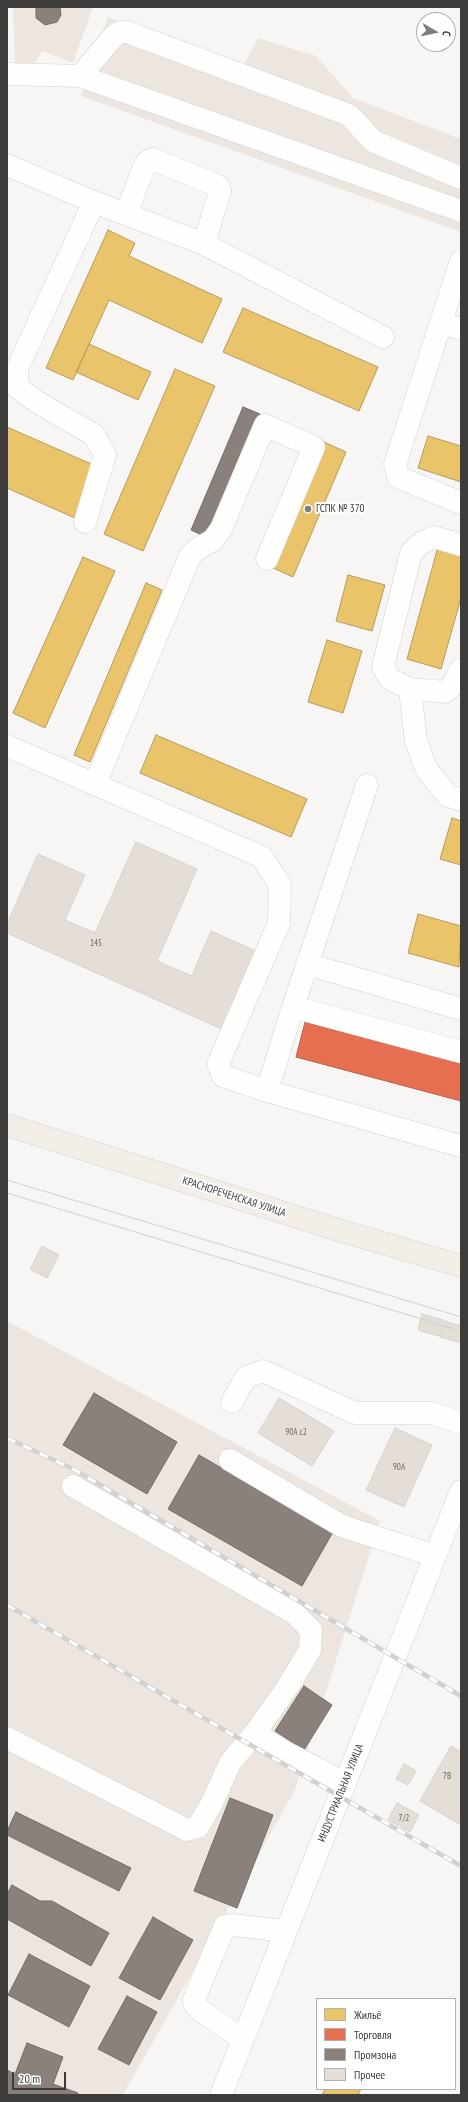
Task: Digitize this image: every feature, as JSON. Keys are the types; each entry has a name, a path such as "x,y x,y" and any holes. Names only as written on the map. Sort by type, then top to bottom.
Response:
{"main road":[{"name":"КРАСНОРЕЧЕНСКАЯ УЛИЦА","path":"7,1125 335,1229 461,1266"}],"street":[{"path":"80,76 114,36 120,32 127,32 349,115 373,141 461,178"},
{"path":"7,74 80,76 461,211"},
{"path":"126,214 144,167 148,161 153,159 218,186 219,196 204,244"},
{"path":"7,165 94,202 204,244 382,337"},
{"path":"85,522 105,455 94,435 37,402 18,388 17,369 94,202"},
{"path":"461,261 452,326 395,464 398,477 461,503"},
{"path":"94,784 190,556 213,540 221,529 265,426 314,447 267,559"},
{"path":"461,545 434,537 421,543 411,553 383,667 390,679 410,689 445,692 453,684 461,669"},
{"path":"410,689 416,741 427,770 448,796 461,800"},
{"path":"7,746 262,857 280,884 279,923 218,1064 223,1076 267,1092 461,1146"},
{"path":"267,1092 307,964 367,785"},
{"path":"307,964 461,1009"},
{"path":"293,1007 461,1052"},
{"path":"232,1402 246,1377 263,1371 355,1413 432,1413 461,1423"},
{"path":"230,1460 342,1526 435,1556"},
{"path":"7,1738 187,1830 198,1827 213,1801 230,1763 255,1733 287,1688 310,1650 312,1630 294,1613 73,1486"},
{"name":"ИНДУСТРИАЛЬНАЯ УЛИЦА","path":"222,2095 344,1783 461,1491"},
{"path":"255,1733 288,1753 344,1783"},
{"path":"243,2039 201,2011 194,2002 194,1999 225,1926 232,1925 286,1931"}],"shaded area":[{"path":"13,7 93,7 73,63 42,51 33,66 15,62"},
{"path":"108,17 243,67 258,38 316,56 353,98 461,139 461,232 81,96"},
{"path":"7,1321 380,1521 295,1790 123,2095 7,2095"}],"building: Жильё":[{"path":"108,230 135,243 129,256 222,299 202,343 109,300 73,380 46,368"},
{"path":"243,308 378,367 359,411 223,352"},
{"path":"89,344 151,372 138,400 76,372"},
{"path":"175,369 215,386 143,551 104,534"},
{"path":"7,427 98,467 75,518 7,488"},
{"path":"428,436 461,446 461,482 418,468"},
{"name":"ГСПК № 370","path":"324,442 346,452 293,577 271,567"},
{"path":"438,547 461,553 461,598 441,669 407,659"},
{"path":"83,557 115,571 45,728 13,713"},
{"path":"348,575 385,585 372,631 336,621"},
{"path":"146,583 162,590 90,762 74,755"},
{"path":"327,640 362,651 343,713 308,702"},
{"path":"156,735 307,799 291,837 140,773"},
{"path":"452,818 461,821 461,865 440,859"},
{"path":"418,914 461,926 459,967 408,953"},
{"path":"324,2090 360,2090 358,2095 322,2095"}],"building: Торговля":[{"path":"305,1022 461,1063 461,1101 296,1057"}],"building: Промзона":[{"path":"36,7 60,7 61,15 57,22 45,25 36,18"},
{"path":"243,407 260,414 208,538 191,530"},
{"path":"94,1393 177,1442 147,1494 63,1445"},
{"path":"199,1455 333,1532 302,1586 168,1509"},
{"path":"304,1686 332,1705 304,1750 275,1731"},
{"path":"230,1798 273,1815 237,1908 194,1891"},
{"path":"16,1812 131,1868 119,1891 7,1835 7,1831"},
{"path":"12,1885 40,1901 52,1901 109,1933 91,1966 7,1919 7,1894"},
{"path":"153,1917 193,1940 160,2000 119,1978"},
{"path":"29,1954 90,1986 69,2027 8,1995"},
{"path":"127,1996 157,2012 129,2065 98,2049"},
{"path":"27,2043 63,2057 53,2084 78,2093 77,2095 7,2095 7,2070 15,2074"}],"building: Прочее":[{"path":"136,842 197,869 157,961 192,976 211,931 258,952 224,1030 7,933 7,924 38,854 85,875 65,920 95,933"},
{"path":"42,1246 59,1255 47,1278 30,1269"},
{"path":"422,1314 443,1320 439,1336 418,1330"},
{"path":"445,1321 461,1326 461,1343 440,1337"},
{"path":"279,1398 334,1431 312,1466 258,1433"},
{"path":"395,1428 432,1445 404,1507 366,1490"},
{"path":"451,1746 461,1752 461,1825 420,1801"},
{"path":"404,1764 416,1771 408,1785 396,1779"},
{"path":"397,1803 419,1815 410,1832 388,1820"}],"tram line":[{"path":"7,1180 461,1317"},
{"path":"7,1193 461,1331"}],"railway":[{"path":"7,1438 73,1469 461,1696"},
{"path":"7,1605 461,1866"}],"place":[{"name":"ГСПК № 370","path":"308,509"}]}
